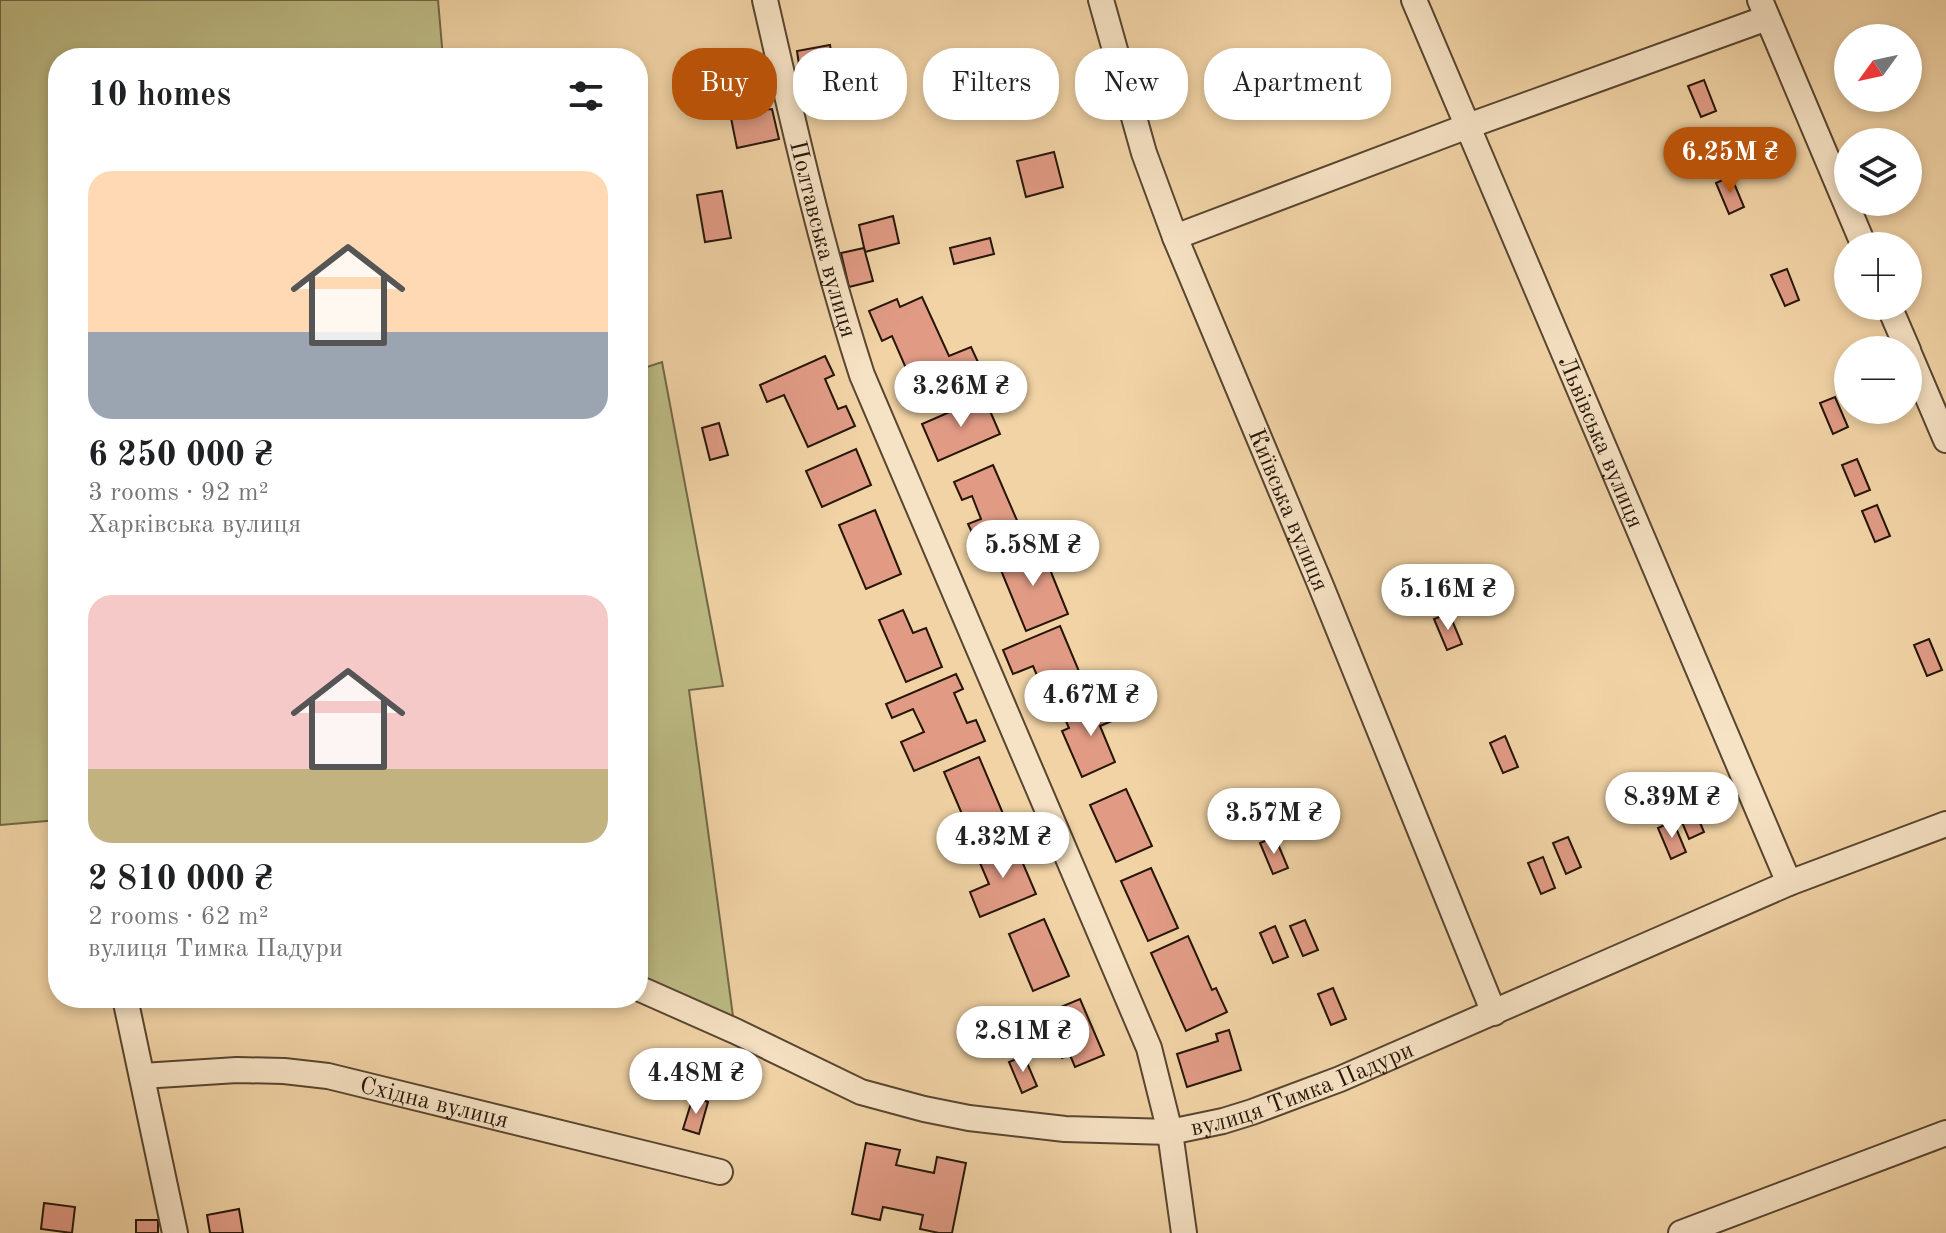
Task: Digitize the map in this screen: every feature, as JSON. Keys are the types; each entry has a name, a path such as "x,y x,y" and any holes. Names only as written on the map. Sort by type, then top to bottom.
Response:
{"street":[{"name":"Полтавська вулиця","path":"765,0 839,305 862,375 1136,1014 1157,1077 1170,1132 1184,1233"},
{"name":"Київська вулиця","path":"1101,0 1144,153 1175,237 1494,1013"},
{"name":"Львівська вулиця","path":"1414,0 1789,883"},
{"path":"1175,237 1764,9 1858,232"},
{"path":"1922,383 1946,440"},
{"name":"вулиця Тимка Падури","path":"648,992 861,1092 912,1106 1015,1124 1065,1129 1170,1132 1223,1121 1281,1102 1494,1013 1789,883 1946,824"},
{"path":"127,1008 175,1233"},
{"name":"Східна вулиця","path":"142,1076 237,1070 328,1076 720,1172"},
{"path":"1681,1233 1946,1133"}],"shaded area":[{"path":"0,0 438,0 442,48 48,48 48,821 0,825"},
{"path":"662,362 723,686 689,690 735,1031 648,992 648,367"}],"building":[{"path":"1704,80 1716,111 1701,117 1688,86"},
{"path":"731,120 775,120 779,139 737,148"},
{"path":"1054,152 1063,187 1026,197 1017,161"},
{"path":"1731,176 1744,207 1729,214 1716,183"},
{"path":"722,191 731,238 705,242 697,195"},
{"path":"893,216 899,243 865,252 859,225"},
{"path":"990,238 994,254 954,264 950,248"},
{"path":"864,248 873,281 849,287 841,253"},
{"path":"1787,269 1799,300 1785,306 1771,275"},
{"path":"922,297 949,356 971,347 984,375 912,406 900,379 909,375 892,336 882,341 869,311 897,299 900,307"},
{"path":"825,356 834,375 825,379 838,409 846,406 855,426 808,447 784,395 767,402 760,385"},
{"path":"984,397 1000,434 938,461 922,424"},
{"path":"1834,397 1834,424 1847,424 1848,427 1833,434 1820,403"},
{"path":"719,423 728,455 710,460 702,428"},
{"path":"856,449 871,485 822,507 806,471"},
{"path":"1857,459 1870,490 1855,496 1842,465"},
{"path":"993,465 1019,525 977,543 968,524 981,519 972,496 962,500 954,482"},
{"path":"1877,505 1890,536 1875,542 1862,511"},
{"path":"875,510 901,574 866,589 839,525"},
{"path":"1040,545 1068,614 1026,631 998,563"},
{"path":"903,610 913,633 926,628 942,667 906,682 879,620"},
{"path":"1449,613 1462,644 1447,650 1434,619"},
{"path":"1060,626 1083,681 1099,674 1108,695 1055,717 1033,666 1013,674 1003,650"},
{"path":"1929,639 1942,670 1927,676 1914,645"},
{"path":"956,674 963,689 954,693 967,723 976,720 985,741 914,771 901,742 924,732 913,709 892,718 886,704"},
{"path":"1111,699 1119,718 1100,726 1115,762 1082,777 1062,731 1069,728 1065,719"},
{"path":"1505,736 1518,767 1503,773 1490,743"},
{"path":"979,757 1007,823 958,844 951,827 965,821 944,772"},
{"path":"1126,789 1152,846 1116,862 1090,805"},
{"path":"1691,801 1704,832 1689,839 1676,808"},
{"path":"1673,821 1686,852 1671,859 1658,828"},
{"path":"1275,837 1288,868 1273,874 1260,843"},
{"path":"1568,837 1581,867 1566,874 1553,843"},
{"path":"1012,838 1036,894 980,917 970,892 989,884 980,863 993,858 988,848"},
{"path":"1543,857 1555,888 1541,894 1528,863"},
{"path":"1151,868 1178,928 1148,941 1121,881"},
{"path":"1044,919 1069,976 1033,991 1009,934"},
{"path":"1305,920 1318,950 1303,956 1290,926"},
{"path":"1275,926 1288,957 1273,963 1260,933"},
{"path":"1188,936 1212,990 1216,988 1227,1012 1186,1031 1151,953"},
{"path":"1333,988 1346,1019 1331,1025 1318,994"},
{"path":"1080,999 1104,1055 1075,1067 1070,1055 1062,1058 1044,1014"},
{"path":"978,1011 991,1042 976,1048 964,1018"},
{"path":"1229,1030 1241,1070 1187,1087 1177,1054 1218,1041 1216,1034"},
{"path":"1024,1056 1037,1086 1022,1093 1009,1062"},
{"path":"693,1097 708,1102 699,1134 683,1129"},
{"path":"866,1143 900,1150 896,1165 934,1173 937,1157 966,1163 952,1233 920,1229 923,1215 883,1207 880,1220 852,1214"},
{"path":"44,1203 75,1207 72,1233 41,1229"},
{"path":"239,1209 243,1233 210,1233 207,1215"},
{"path":"136,1220 158,1220 158,1233 136,1233"}]}
